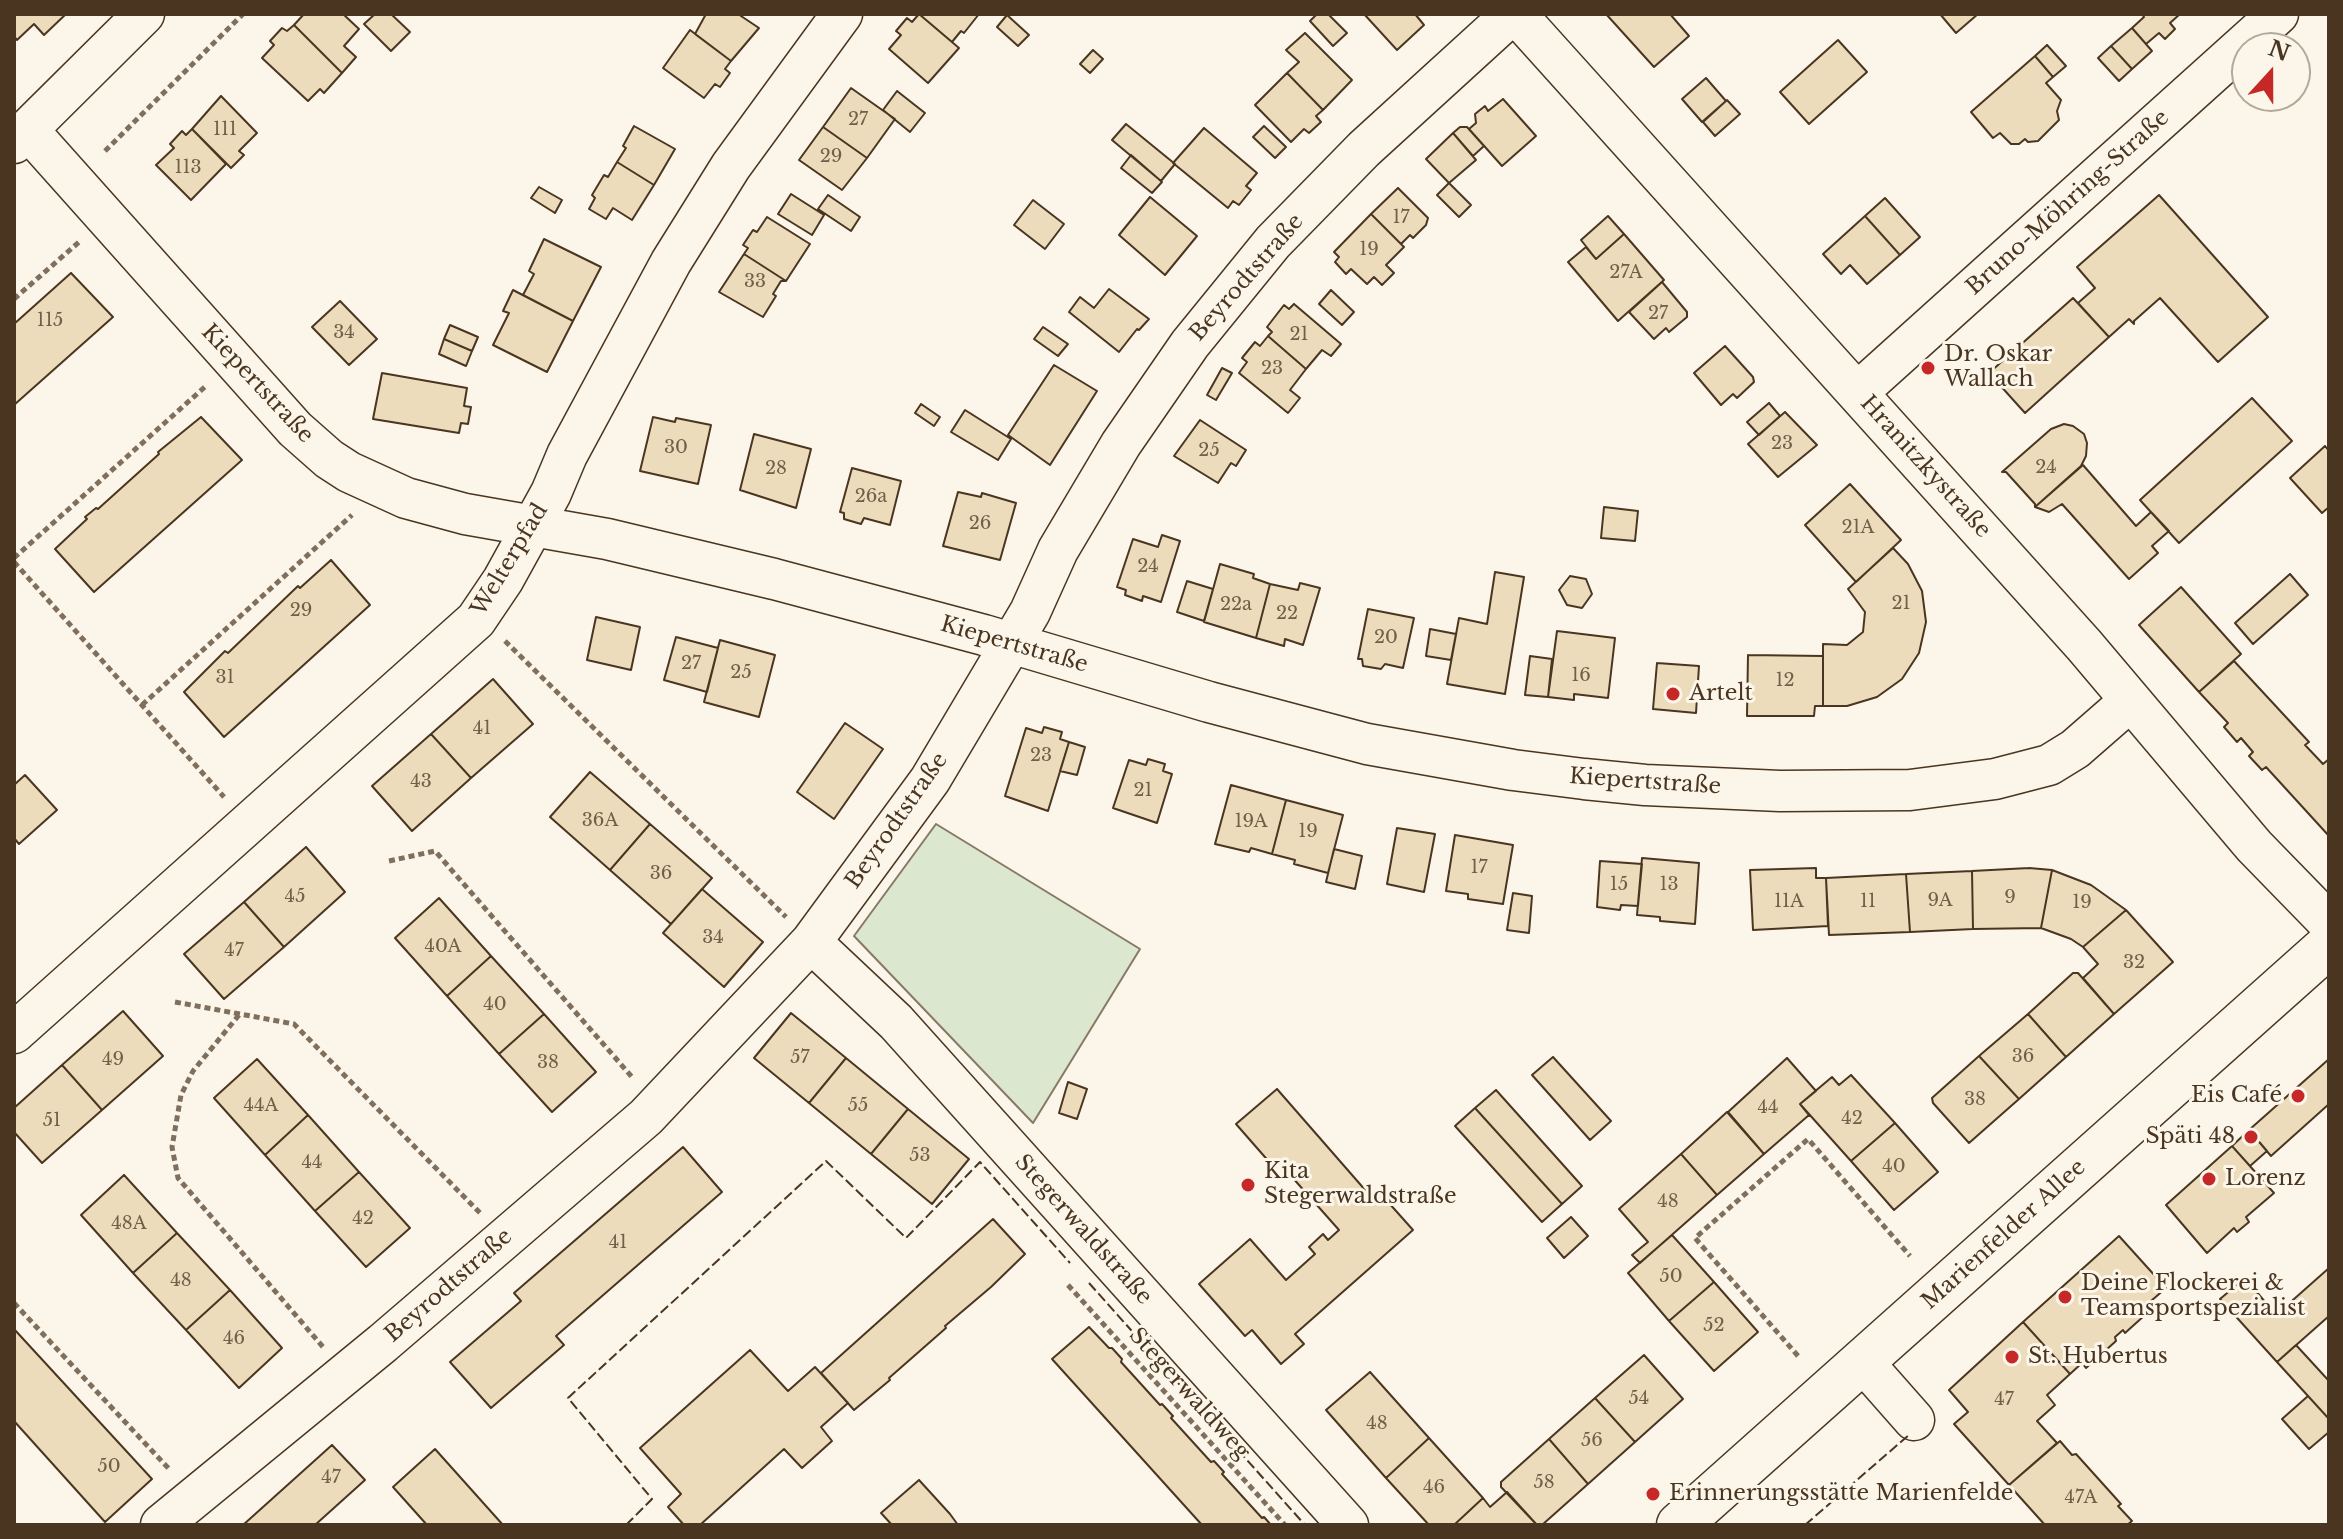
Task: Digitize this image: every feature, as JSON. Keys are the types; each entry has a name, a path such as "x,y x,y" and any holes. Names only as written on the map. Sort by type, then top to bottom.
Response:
{"main road":[{"name":"Marienfelder Allee","path":"1679,1525 2329,945"}],"street":[{"path":"21,136 144,14"},
{"name":"Welterpfad","path":"14,1033 458,638 488,605 551,493 572,445 671,262 731,166 842,14"},
{"name":"Hranitzkystraße","path":"1514,14 2084,645 2254,846 2329,923"},
{"name":"Beyrodtstraße","path":"161,1525 383,1343 646,1117 930,780 1030,612 1058,550 1121,444 1190,344 1273,242 1364,149 1514,14"},
{"name":"Bruno-Möhring-Straße","path":"1858,392 2278,14"},
{"name":"Kiepertstraße","path":"21,136 295,429 329,459 349,472 406,498 465,514 607,539 774,579 1367,744 1513,770 1645,785 1780,791 1910,790 1995,779 2049,765 2075,749 2130,701"},
{"name":"Stegerwaldstraße","path":"803,934 896,1022 1084,1270 1348,1525"},
{"path":"1862,1361 1914,1420"}],"path":[{"path":"105,151 243,14"},
{"path":"14,299 86,236"},
{"path":"216,377 14,560 233,807"},
{"path":"142,705 359,509"},
{"path":"495,632 803,934"},
{"path":"389,861 435,851 633,1078"},
{"path":"175,1002 294,1024 481,1214"},
{"path":"239,1015 193,1071 181,1095 172,1147 178,1178 331,1357"},
{"path":"1798,1356 1695,1238 1808,1139 1910,1256"},
{"name":"Stegerwaldweg","path":"1084,1270 1285,1525"},
{"path":"14,1303 171,1471"}],"green space":[{"path":"936,824 1140,949 1033,1123 854,936"}],"building":[{"path":"14,14 66,14 44,35 34,24 17,40 14,36"},
{"path":"304,14 343,14 359,29 344,46 356,57 342,73 294,25"},
{"path":"375,14 391,14 410,32 391,51 364,24"},
{"path":"706,14 738,14 759,28 731,61 695,34"},
{"path":"919,14 979,14 952,42"},
{"path":"919,14 959,48 928,83 889,49 901,35 896,31 907,18 912,22"},
{"path":"1317,14 1328,14 1347,33 1333,46 1310,21"},
{"path":"1364,14 1415,14 1424,25 1397,50"},
{"path":"1606,14 1670,14 1689,36 1654,67"},
{"path":"1940,14 1978,14 1956,33"},
{"path":"2142,14 2180,14 2170,23 2175,29 2165,39 2159,33 2146,44 2132,28 2144,17"},
{"path":"1007,15 1029,35 1018,46 997,27"},
{"path":"294,25 342,73 324,93 320,89 308,101 262,58 274,45 270,41 282,28 287,31"},
{"path":"2132,28 2152,51 2132,69 2111,46"},
{"path":"690,30 731,61 725,69 730,73 720,87 715,84 704,98 663,68"},
{"path":"1305,33 1352,80 1323,110 1287,73 1299,62 1286,50"},
{"path":"1838,40 1867,72 1809,124 1780,92"},
{"path":"2047,45 2066,66 2053,77 2035,56"},
{"path":"2111,46 2132,69 2119,81 2098,58"},
{"path":"1093,50 1103,59 1090,73 1080,64"},
{"path":"2035,56 2053,77 2046,83 2061,100 2057,111 2059,120 2038,141 2028,142 2025,139 2019,144 2011,144 2000,133 1993,138 1971,112"},
{"path":"1287,73 1323,110 1316,116 1321,122 1309,133 1304,129 1291,142 1255,105"},
{"path":"1706,78 1726,101 1702,122 1682,99"},
{"path":"851,88 895,119 867,158 823,127"},
{"path":"897,91 925,113 910,132 883,110"},
{"path":"221,96 257,133 239,151 244,155 231,168 192,129"},
{"path":"1503,99 1536,136 1502,166 1469,129 1476,123 1475,114 1485,106 1488,111"},
{"path":"1727,100 1740,114 1715,136 1703,122"},
{"path":"1126,124 1175,164 1161,181 1112,140"},
{"path":"634,126 675,149 654,185 617,162"},
{"path":"1264,126 1286,147 1275,158 1253,137"},
{"path":"823,127 867,158 842,190 799,160"},
{"path":"1460,127 1467,127 1484,146 1473,156 1453,133"},
{"path":"1204,128 1257,173 1246,186 1251,190 1239,205 1233,201 1228,208 1173,163"},
{"path":"192,129 226,164 191,200 156,165 174,148 170,144 182,131 186,135"},
{"path":"1453,133 1476,160 1449,183 1426,159"},
{"path":"1131,155 1162,182 1152,193 1121,168"},
{"path":"617,162 654,185 632,220 613,208 606,219 589,209 595,198 592,195 604,175 608,177"},
{"path":"1449,183 1471,205 1459,217 1437,195"},
{"path":"539,187 562,200 555,213 531,198"},
{"path":"1398,188 1428,218 1426,225 1413,238 1410,235 1401,244 1371,214"},
{"path":"791,194 824,215 812,235 778,214"},
{"path":"828,195 860,217 851,231 818,209"},
{"path":"2159,195 2268,317 2218,362 2160,298 2134,324 2129,319 2109,337 2078,303 2095,288 2077,267"},
{"path":"1150,197 1197,236 1165,275 1119,235"},
{"path":"1885,198 1920,237 1900,255 1865,216"},
{"path":"1033,200 1064,224 1045,249 1014,225"},
{"path":"1371,214 1404,247 1386,265 1394,273 1382,285 1374,277 1367,284 1351,269 1346,274 1335,262 1339,257 1334,252"},
{"path":"1608,216 1624,234 1596,259 1581,240"},
{"path":"1865,216 1900,255 1867,284 1850,265 1841,274 1823,254"},
{"path":"767,217 810,244 786,281 744,254 748,248 743,245"},
{"path":"1624,234 1664,280 1618,321 1568,262 1586,247 1596,259"},
{"path":"544,239 601,267 573,321 523,295 534,274 529,271"},
{"path":"744,254 786,281 781,281 763,317 719,292"},
{"path":"71,273 113,317 14,405 14,324"},
{"path":"1662,282 1687,312 1687,317 1669,332 1666,328 1654,339 1629,312"},
{"path":"1109,289 1149,319 1119,352 1069,312 1080,297 1094,308"},
{"path":"513,290 573,321 547,372 493,345 509,313 503,311"},
{"path":"1331,290 1354,312 1342,325 1319,304"},
{"path":"2073,298 2109,337 2025,413 1989,373"},
{"path":"340,301 377,339 349,365 312,327"},
{"path":"1294,304 1341,344 1331,356 1322,350 1306,369 1268,336 1272,332 1267,327 1284,305 1289,309"},
{"path":"450,325 478,337 472,351 444,339"},
{"path":"1043,327 1068,344 1058,356 1034,339"},
{"path":"1268,336 1306,369 1290,390 1300,398 1288,413 1239,373 1247,362 1242,358 1255,342 1260,346"},
{"path":"444,339 472,351 466,366 439,354"},
{"path":"1725,346 1754,382 1737,398 1733,394 1721,405 1694,373"},
{"path":"1054,365 1097,391 1050,465 1008,435"},
{"path":"1222,368 1232,373 1216,400 1207,395"},
{"path":"382,373 467,388 464,406 471,407 468,424 461,423 459,433 373,419"},
{"path":"2252,398 2292,441 2179,543 2140,500"},
{"path":"1769,403 1780,416 1759,435 1747,422"},
{"path":"921,404 940,417 934,426 915,413"},
{"path":"965,410 1011,439 998,460 951,432"},
{"path":"1785,412 1817,445 1778,477 1748,444"},
{"path":"201,417 242,460 94,592 55,549 87,519 85,517 98,509 158,452"},
{"path":"653,417 711,425 698,484 640,471"},
{"path":"1200,420 1246,450 1236,466 1231,463 1218,483 1174,456"},
{"path":"2064,424 2084,434 2086,456 2081,466 2035,507 2006,472 2002,472 2051,429"},
{"path":"754,434 811,449 796,508 740,490"},
{"path":"2325,446 2329,451 2329,507 2322,513 2290,478"},
{"path":"2083,465 2136,526 2151,512 2169,531 2152,546 2158,553 2129,579 2062,504 2049,512 2035,507"},
{"path":"852,468 901,481 890,525 864,518 861,524 844,519 844,513 840,512"},
{"path":"1850,484 1901,540 1856,582 1805,525"},
{"path":"958,492 981,497 982,493 1016,503 1000,560 943,546"},
{"path":"1604,507 1638,511 1635,541 1601,538"},
{"path":"1162,535 1180,541 1161,602 1143,596 1142,601 1125,595 1126,590 1117,587 1133,539 1158,547"},
{"path":"1893,548 1908,564 1922,591 1926,622 1919,653 1902,679 1877,697 1847,706 1823,706 1823,644 1847,645 1863,632 1865,612 1848,589"},
{"path":"331,560 370,605 224,737 184,692 225,651 228,653 298,586 300,588"},
{"path":"1220,564 1254,574 1253,578 1270,584 1256,638 1204,622"},
{"path":"1495,572 1524,577 1505,694 1447,684 1459,618 1487,624"},
{"path":"2290,574 2308,595 2253,644 2235,623"},
{"path":"1570,576 1586,579 1592,594 1582,608 1567,605 1559,590"},
{"path":"1187,581 1213,589 1204,621 1177,612"},
{"path":"1300,583 1320,588 1303,645 1285,639 1284,646 1256,638 1270,584 1298,590"},
{"path":"2181,587 2241,654 2199,692 2139,625"},
{"path":"1368,609 1414,618 1403,668 1385,664 1381,669 1363,666 1362,659 1358,659"},
{"path":"596,617 640,627 631,670 587,660"},
{"path":"1430,629 1456,634 1451,660 1426,656"},
{"path":"1557,631 1615,638 1608,698 1574,694 1574,700 1548,697"},
{"path":"676,637 718,648 707,692 664,680"},
{"path":"720,640 775,655 759,717 704,702"},
{"path":"1748,655 1823,656 1823,706 1815,706 1814,716 1747,716"},
{"path":"1530,656 1552,659 1548,697 1525,695"},
{"path":"2234,661 2309,742 2305,745 2323,764 2329,759 2329,836 2266,767 2262,770 2249,756 2253,752 2241,738 2237,742 2224,727 2228,723 2199,692"},
{"path":"1657,663 1699,666 1696,713 1653,709"},
{"path":"493,679 533,724 471,778 431,734"},
{"path":"845,723 883,749 834,819 797,792"},
{"path":"1044,727 1062,732 1060,739 1069,742 1048,811 1005,796 1026,728 1042,733"},
{"path":"431,734 471,778 412,831 372,786"},
{"path":"1069,742 1085,747 1077,775 1060,771"},
{"path":"1148,759 1165,764 1163,771 1172,774 1157,823 1113,808 1129,760 1146,765"},
{"path":"590,772 650,824 610,870 550,817"},
{"path":"25,775 57,810 19,844 14,838 14,785"},
{"path":"1231,785 1286,800 1272,854 1215,844"},
{"path":"1286,800 1343,815 1328,873 1294,864 1295,860 1272,854"},
{"path":"650,824 712,878 671,924 610,870"},
{"path":"1397,828 1435,834 1424,892 1387,884"},
{"path":"1455,835 1513,845 1503,904 1468,899 1468,894 1446,891"},
{"path":"306,847 345,892 284,947 244,902"},
{"path":"1334,849 1362,856 1355,889 1326,882"},
{"path":"1642,858 1699,863 1695,924 1660,921 1660,917 1637,915"},
{"path":"1600,861 1642,864 1638,906 1621,905 1620,910 1597,907"},
{"path":"1816,868 1816,878 1826,878 1828,926 1753,930 1750,870"},
{"path":"2052,870 2041,928 1973,929 1972,871"},
{"path":"2052,870 2091,885 2126,910 2083,947 2041,928"},
{"path":"1972,871 1973,929 1910,932 1906,874"},
{"path":"1906,874 1910,932 1829,935 1826,878"},
{"path":"702,889 763,942 724,987 663,933"},
{"path":"1513,893 1532,896 1529,933 1507,930"},
{"path":"439,898 491,956 447,996 395,938"},
{"path":"244,902 284,947 224,999 184,954"},
{"path":"2126,910 2173,962 2114,1014 2083,978 2098,964 2083,947"},
{"path":"491,956 544,1014 499,1054 447,996"},
{"path":"2073,973 2078,973 2114,1014 2066,1057 2028,1014"},
{"path":"123,1011 163,1056 102,1110 62,1065"},
{"path":"791,1013 846,1058 809,1103 754,1058"},
{"path":"544,1014 596,1072 552,1112 499,1054"},
{"path":"2028,1014 2066,1057 2019,1099 1979,1056"},
{"path":"1979,1056 2019,1099 1969,1143 1933,1103 1932,1098"},
{"path":"1553,1057 1611,1121 1590,1140 1532,1075"},
{"path":"846,1058 908,1109 871,1154 809,1103"},
{"path":"1787,1058 1816,1091 1800,1104 1809,1115 1764,1154 1728,1112"},
{"path":"257,1059 308,1115 265,1155 214,1098"},
{"path":"2329,1059 2329,1104 2271,1156 2249,1130"},
{"path":"62,1065 102,1110 42,1163 14,1132 14,1108"},
{"path":"1851,1075 1895,1123 1851,1161 1800,1104 1832,1077 1839,1085"},
{"path":"1068,1082 1087,1089 1077,1119 1059,1113"},
{"path":"1277,1089 1373,1199 1380,1193 1413,1230 1295,1334 1304,1344 1281,1364 1252,1330 1245,1336 1199,1284 1250,1239 1286,1280 1315,1254 1309,1247 1323,1234 1328,1240 1339,1230 1276,1159 1271,1164 1236,1124"},
{"path":"1496,1090 1582,1186 1562,1204 1475,1108"},
{"path":"1475,1108 1562,1204 1542,1222 1455,1126"},
{"path":"908,1109 969,1159 932,1204 871,1154"},
{"path":"1727,1112 1764,1154 1717,1195 1681,1154"},
{"path":"308,1115 359,1172 315,1211 265,1155"},
{"path":"1895,1123 1938,1172 1894,1210 1851,1161"},
{"path":"2249,1130 2267,1151 2250,1166 2232,1146"},
{"path":"2232,1146 2274,1193 2246,1217 2249,1222 2237,1232 2234,1228 2207,1253 2166,1205"},
{"path":"683,1147 722,1192 556,1336 564,1345 491,1408 450,1362 521,1301 514,1293"},
{"path":"1681,1154 1717,1195 1640,1263 1632,1255 1648,1242 1619,1209"},
{"path":"359,1172 410,1228 366,1267 315,1211"},
{"path":"124,1175 177,1233 133,1273 81,1215"},
{"path":"1571,1217 1588,1236 1564,1258 1547,1238"},
{"path":"993,1219 1025,1254 854,1410 821,1373"},
{"path":"177,1233 230,1290 186,1330 133,1273"},
{"path":"1672,1235 1714,1282 1669,1321 1628,1273"},
{"path":"2119,1236 2166,1288 2151,1301 2155,1306 2125,1333 2123,1330 2115,1337 2116,1341 2086,1368 2082,1363 2070,1374 2023,1322"},
{"path":"2329,1268 2329,1316 2277,1362 2220,1299 2245,1278 2276,1315"},
{"path":"1714,1282 1758,1332 1714,1371 1669,1321"},
{"path":"230,1290 282,1348 239,1388 186,1330"},
{"path":"2023,1322 2070,1374 2047,1395 2055,1405 2037,1421 2057,1443 2009,1485 1954,1424 1968,1412 1949,1390"},
{"path":"1089,1327 1112,1348 1122,1359 1121,1362 1173,1416 1171,1418 1271,1525 1202,1525 1052,1359"},
{"path":"14,1329 152,1479 105,1522 14,1421"},
{"path":"2296,1345 2329,1381 2329,1419 2277,1362"},
{"path":"750,1350 788,1391 815,1367 848,1403 821,1427 832,1441 802,1468 784,1449 700,1525 684,1525 668,1507 681,1494 640,1448"},
{"path":"1644,1355 1683,1399 1635,1442 1595,1398"},
{"path":"1370,1372 1429,1438 1386,1478 1326,1410"},
{"path":"2308,1396 2329,1419 2329,1432 2309,1449 2282,1419"},
{"path":"1595,1398 1635,1442 1588,1484 1549,1439"},
{"path":"1429,1438 1483,1498 1454,1525 1429,1525 1386,1478"},
{"path":"1549,1439 1588,1484 1542,1525 1537,1525 1501,1487 1501,1482"},
{"path":"2060,1441 2072,1455 2076,1454 2121,1504 2118,1506 2132,1521 2127,1525 2045,1525 2009,1485"},
{"path":"332,1445 365,1480 315,1525 243,1525"},
{"path":"435,1449 503,1525 427,1525 393,1487"},
{"path":"919,1480 958,1525 892,1525 881,1513"},
{"path":"1507,1492 1537,1525 1454,1525 1483,1498 1490,1507"}],"fence":[{"path":"626,1525 652,1499 568,1398 826,1161 906,1238 980,1162 1070,1263"},
{"path":"1089,1283 1305,1525"},
{"path":"1805,1525 1910,1434"}],"place":[{"name":"Dr. Oskar Wallach","path":"1928,368"},
{"name":"Artelt","path":"1673,694"},
{"name":"Eis Café","path":"2298,1096"},
{"name":"Späti 48","path":"2251,1137"},
{"name":"Lorenz","path":"2209,1179"},
{"name":"Kita Stegerwaldstraße","path":"1248,1185"},
{"name":"Deine Flockerei & Teamsportspezialist","path":"2065,1297"},
{"name":"St. Hubertus","path":"2012,1357"},
{"name":"Erinnerungsstätte Marienfelde","path":"1653,1494"}]}
